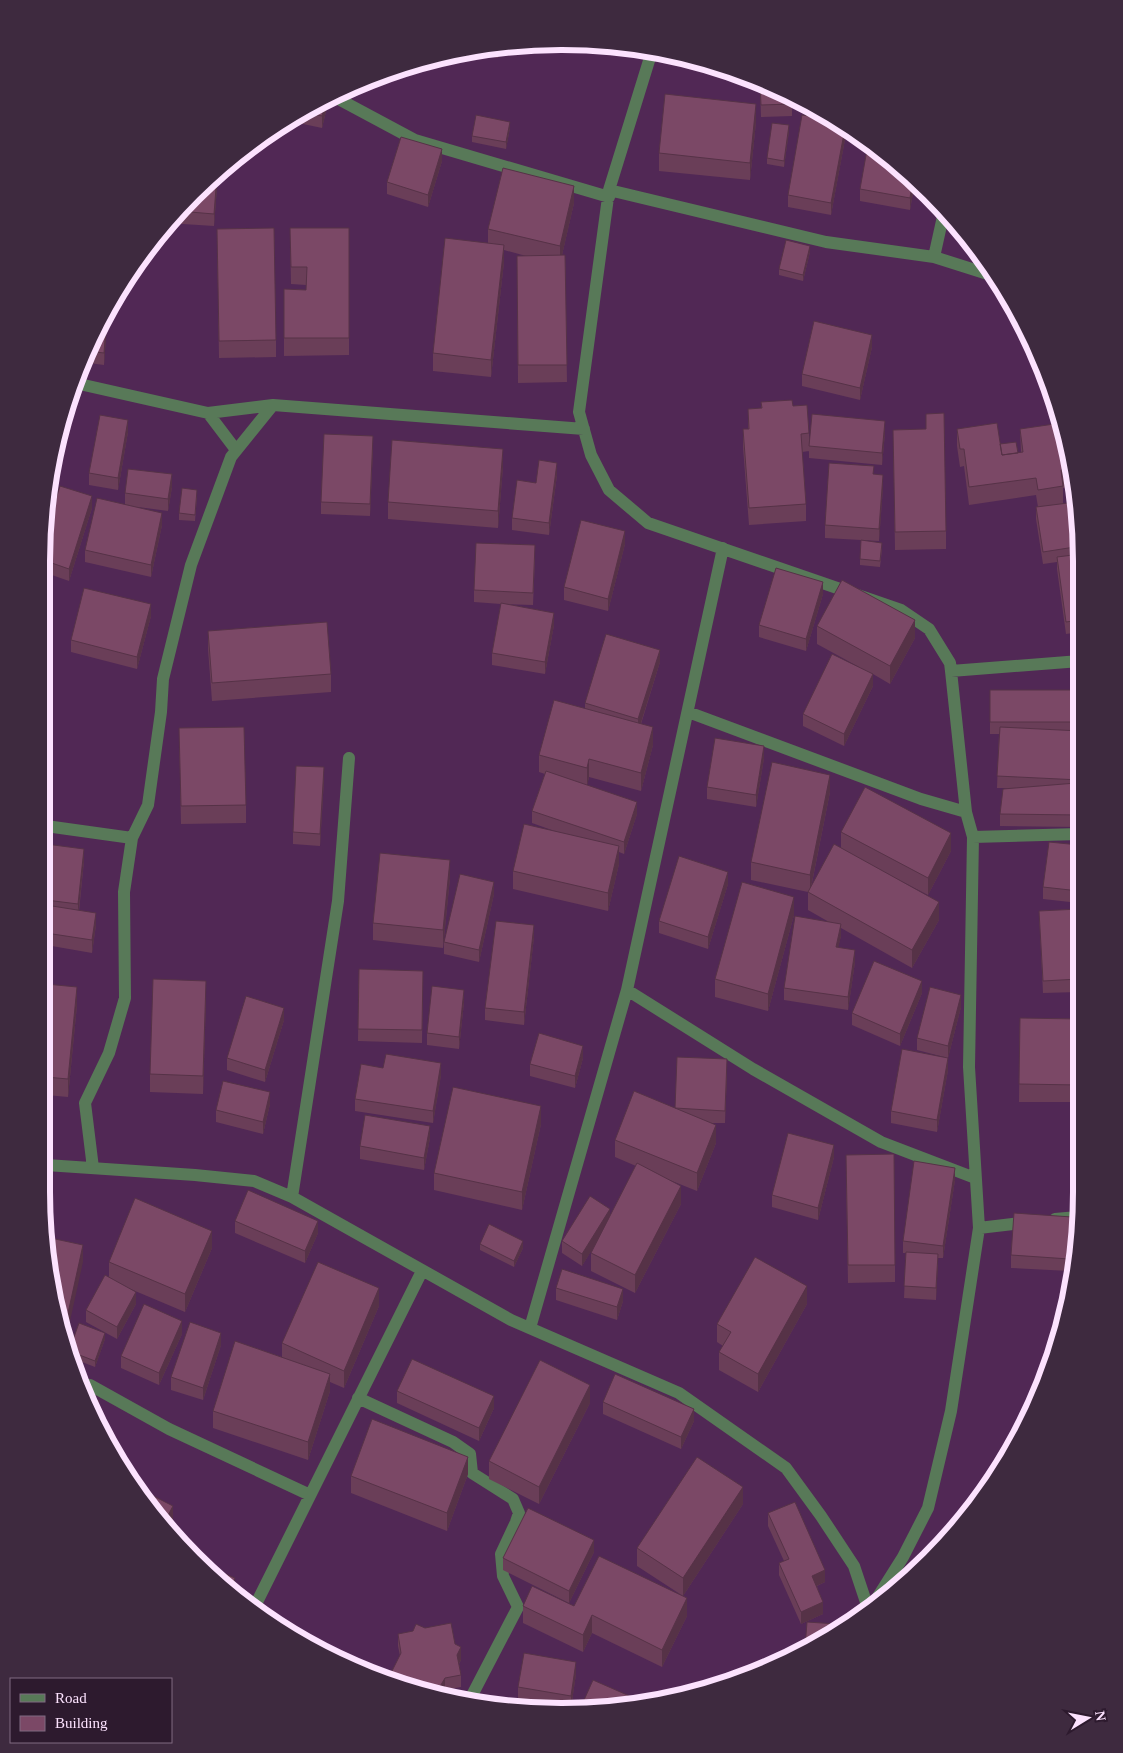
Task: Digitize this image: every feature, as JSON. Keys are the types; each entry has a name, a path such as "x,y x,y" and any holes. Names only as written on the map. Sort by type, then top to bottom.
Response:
{"street":[{"path":"650,58 609,193 579,412 591,455 609,490 648,523 901,610 929,629 950,663 966,812 972,837 969,1067 978,1228 951,1411 928,1508 903,1557 883,1589"},
{"path":"341,100 415,140 609,193 826,242 934,257 984,273"},
{"path":"934,257 942,220"},
{"path":"82,384 208,413 273,405 584,429"},
{"path":"93,1168 86,1104 108,1053 124,998 124,892 132,838 148,805 161,712 163,679 191,566 231,456 273,405"},
{"path":"208,413 236,450"},
{"path":"530,1328 627,990 723,548"},
{"path":"951,671 1073,662"},
{"path":"688,712 921,799 966,812"},
{"path":"292,1197 338,901 349,758"},
{"path":"50,827 132,838"},
{"path":"972,837 1073,834"},
{"path":"627,990 753,1069 880,1142 975,1178"},
{"path":"50,1165 254,1181 292,1197 511,1320 679,1393 786,1468 854,1566 866,1602"},
{"path":"978,1228 1072,1218"},
{"path":"257,1602 422,1271"},
{"path":"90,1385 169,1429 310,1495"},
{"path":"358,1398 453,1442 470,1454 472,1473 513,1498 518,1513 516,1522 500,1554 503,1576 518,1607 472,1695"}],"building":[{"path":"760,91 790,104 761,105"},
{"path":"665,94 756,104 750,163 659,153"},
{"path":"323,109 322,116 314,114"},
{"path":"476,115 510,122 506,142 472,136"},
{"path":"802,115 813,117 844,135 831,203 788,195"},
{"path":"772,123 789,125 784,161 767,158"},
{"path":"401,137 442,149 428,195 387,182"},
{"path":"867,151 911,189 910,198 860,189"},
{"path":"503,168 574,186 560,246 488,229"},
{"path":"216,184 214,214 189,212"},
{"path":"274,228 276,340 219,341 217,229"},
{"path":"290,228 349,228 349,338 284,338 284,289 306,290 307,267 291,267"},
{"path":"445,238 504,245 491,360 433,353"},
{"path":"786,240 810,246 803,275 779,269"},
{"path":"565,255 567,365 518,365 517,256"},
{"path":"814,321 872,335 860,388 802,374"},
{"path":"106,330 104,353 95,352"},
{"path":"792,400 793,406 807,405 809,433 801,434 806,504 749,508 743,429 749,429 748,409 762,408 761,402"},
{"path":"944,413 946,531 895,532 893,430 926,429 926,414"},
{"path":"812,414 885,421 882,453 809,446"},
{"path":"100,415 128,420 118,478 89,473"},
{"path":"997,423 1002,455 1023,452 1020,429 1054,424 1064,470 1061,470 1063,486 1038,490 1036,478 969,487 964,449 960,449 957,429"},
{"path":"324,434 373,436 370,504 321,502"},
{"path":"392,440 503,449 498,511 388,502"},
{"path":"1016,442 1018,453 1002,455 1000,444"},
{"path":"539,460 557,463 549,523 512,518 517,480 536,483"},
{"path":"829,463 874,466 873,474 883,475 879,529 825,525"},
{"path":"128,469 172,474 168,499 125,493"},
{"path":"60,486 92,496 69,569 50,562 53,510"},
{"path":"182,488 197,490 195,515 179,513"},
{"path":"97,498 162,513 151,565 85,550"},
{"path":"1070,503 1073,547 1043,552 1036,507"},
{"path":"581,520 625,531 608,599 564,587"},
{"path":"861,540 882,543 880,561 860,559"},
{"path":"476,543 535,545 533,593 474,590"},
{"path":"1073,555 1073,621 1066,622 1057,557"},
{"path":"776,568 823,582 806,639 759,625"},
{"path":"842,580 915,620 890,666 817,626"},
{"path":"84,588 151,604 137,657 71,640"},
{"path":"501,603 554,613 545,662 492,653"},
{"path":"327,622 331,674 212,683 208,631"},
{"path":"606,634 660,650 638,719 585,703"},
{"path":"832,654 873,674 844,734 803,714"},
{"path":"990,690 1073,690 1073,722 990,722"},
{"path":"554,700 653,727 641,773 589,759 587,768 539,755"},
{"path":"244,727 246,805 181,806 179,728"},
{"path":"1000,727 1073,731 1073,780 997,776"},
{"path":"715,738 764,746 756,795 707,787"},
{"path":"772,762 830,775 810,875 751,862"},
{"path":"296,766 324,767 320,834 293,832"},
{"path":"546,771 637,802 624,842 532,811"},
{"path":"1073,783 1073,815 1000,814 1003,789"},
{"path":"865,787 951,833 928,878 841,832"},
{"path":"524,824 619,846 608,893 513,871"},
{"path":"1049,842 1073,844 1073,890 1043,887"},
{"path":"834,844 939,902 912,950 808,892"},
{"path":"50,845 84,849 78,904 50,900"},
{"path":"380,853 450,860 443,930 373,923"},
{"path":"679,856 728,872 708,937 659,921"},
{"path":"460,874 494,882 479,950 444,942"},
{"path":"742,882 794,897 768,994 715,979"},
{"path":"50,906 96,913 92,940 50,934"},
{"path":"1073,909 1073,979 1043,981 1039,911"},
{"path":"795,916 841,924 836,947 855,950 848,997 784,988"},
{"path":"496,921 534,925 524,1012 485,1008"},
{"path":"874,961 922,981 900,1034 852,1013"},
{"path":"359,969 423,971 422,1030 358,1029"},
{"path":"153,979 206,981 203,1076 150,1074"},
{"path":"50,984 77,987 68,1079 50,1077"},
{"path":"432,986 464,990 459,1037 427,1033"},
{"path":"930,987 961,995 948,1046 917,1038"},
{"path":"246,996 284,1008 265,1070 227,1058"},
{"path":"1020,1018 1073,1019 1073,1085 1019,1084"},
{"path":"539,1033 583,1046 575,1076 530,1064"},
{"path":"902,1049 948,1058 937,1120 891,1111"},
{"path":"386,1054 441,1063 433,1111 355,1099 361,1064 383,1068"},
{"path":"677,1057 727,1059 725,1111 675,1108"},
{"path":"223,1081 270,1092 263,1122 216,1110"},
{"path":"453,1087 541,1106 522,1192 434,1173"},
{"path":"634,1091 716,1125 697,1173 615,1140"},
{"path":"365,1115 430,1126 424,1158 360,1146"},
{"path":"788,1133 834,1145 818,1208 772,1195"},
{"path":"894,1154 895,1265 848,1265 846,1155"},
{"path":"914,1161 955,1168 943,1246 903,1241"},
{"path":"637,1163 681,1186 635,1275 591,1253"},
{"path":"248,1190 318,1221 305,1251 235,1221"},
{"path":"590,1196 610,1209 582,1254 562,1241"},
{"path":"135,1198 212,1231 185,1294 109,1262"},
{"path":"1014,1213 1072,1217 1069,1259 1011,1255"},
{"path":"489,1224 523,1241 514,1261 480,1244"},
{"path":"52,1238 83,1245 66,1321 54,1258"},
{"path":"906,1252 938,1254 936,1288 904,1286"},
{"path":"755,1257 807,1286 758,1374 719,1352 731,1332 717,1324"},
{"path":"318,1262 379,1288 344,1371 282,1343"},
{"path":"562,1269 623,1289 617,1307 556,1288"},
{"path":"105,1275 136,1292 117,1327 86,1310"},
{"path":"144,1304 182,1321 159,1373 121,1356"},
{"path":"190,1322 221,1333 203,1388 171,1377"},
{"path":"79,1323 105,1333 95,1361 76,1354 72,1341"},
{"path":"235,1341 330,1374 308,1442 213,1411"},
{"path":"412,1359 494,1396 479,1428 397,1391"},
{"path":"540,1360 590,1385 539,1487 489,1461"},
{"path":"615,1374 694,1409 681,1437 603,1402"},
{"path":"372,1419 468,1457 447,1513 351,1476"},
{"path":"697,1457 743,1487 683,1578 637,1548"},
{"path":"149,1494 173,1506 167,1517"},
{"path":"795,1502 825,1570 812,1576 823,1602 801,1612 779,1563 789,1559 768,1513"},
{"path":"528,1508 594,1540 569,1591 503,1558"},
{"path":"599,1556 687,1598 662,1650 592,1615 583,1635 523,1606 532,1586 574,1606"},
{"path":"219,1571 235,1578 233,1583"},
{"path":"807,1622 834,1624 817,1634 806,1640"},
{"path":"451,1623 455,1644 461,1647 457,1655 461,1675 445,1678 439,1688 391,1674 401,1653 398,1634 413,1631 416,1624 425,1628"},
{"path":"524,1653 576,1662 571,1696 518,1687"},
{"path":"593,1680 634,1698 595,1702 583,1702"}]}
